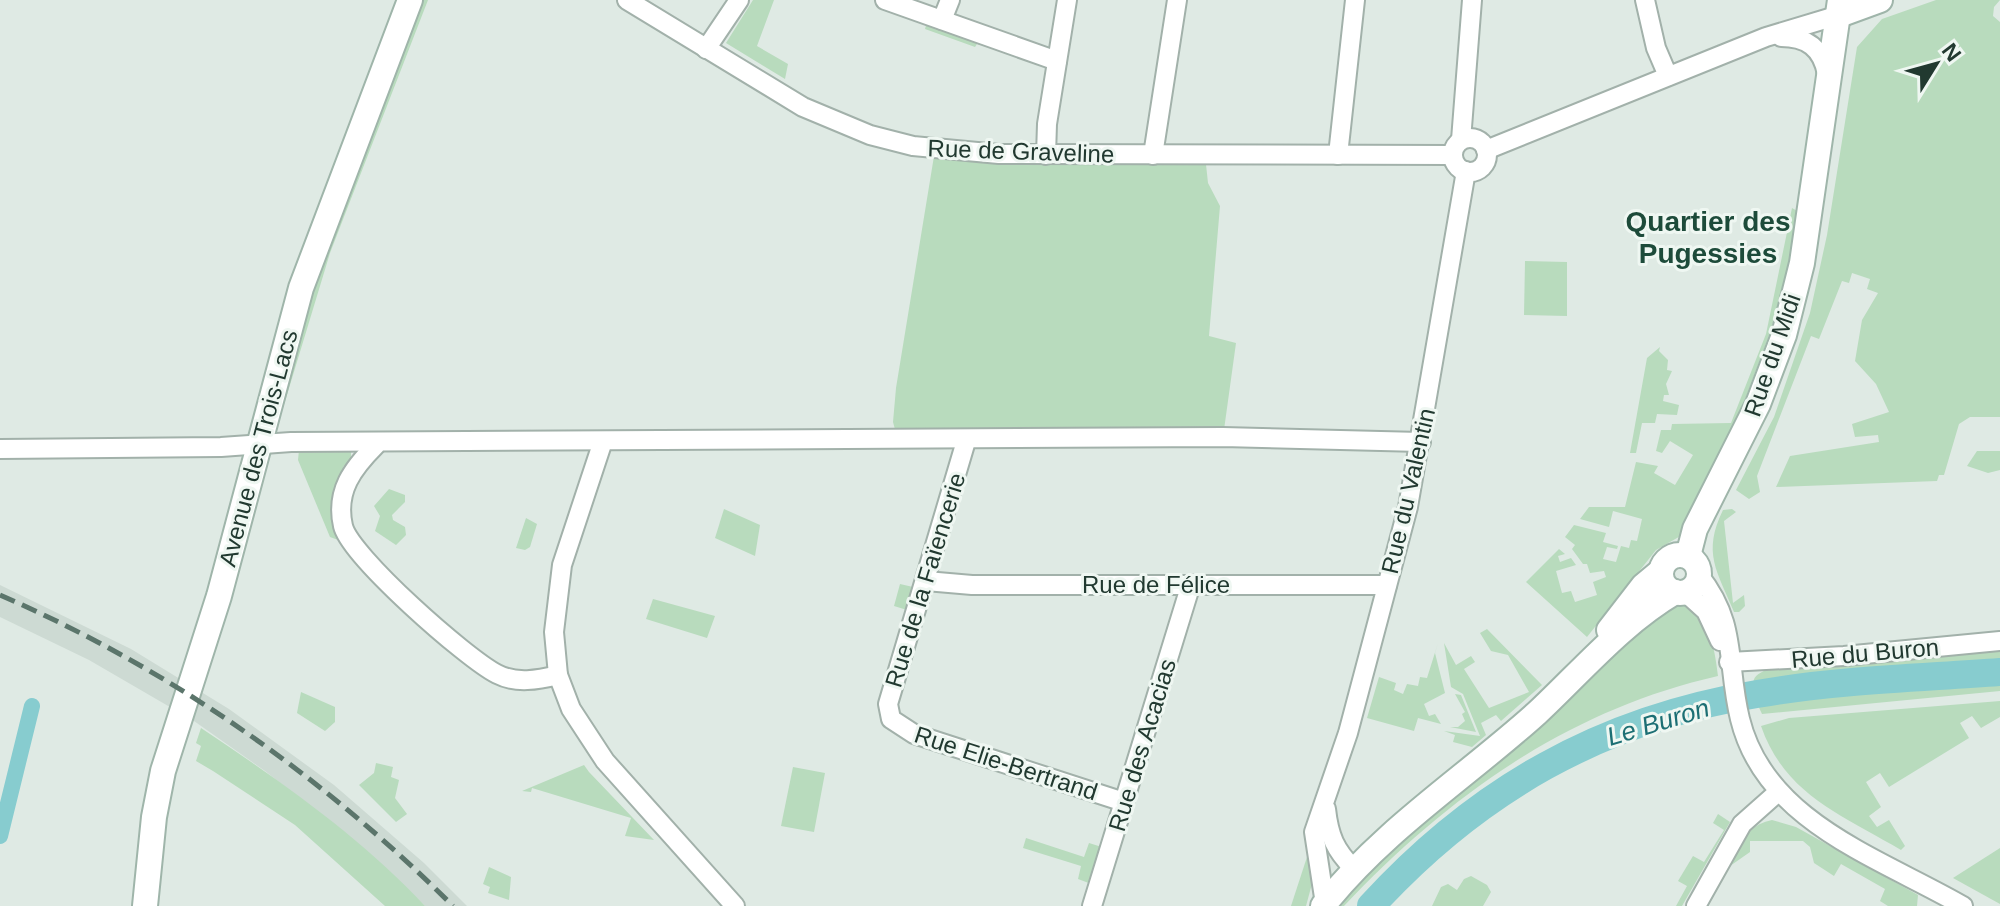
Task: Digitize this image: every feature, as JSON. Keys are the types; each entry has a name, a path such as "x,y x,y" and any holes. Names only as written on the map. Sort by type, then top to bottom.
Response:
{"main road":[{"name":"Avenue des Trois-Lacs","path":"145,906 154,817 163,771 215,610 301,288 410,0"},
{"path":"1840,8 1880,0"},
{"name":"Rue du Midi","path":"1687,579 1695,529 1758,404 1784,335 1802,263 1840,8"},
{"path":"1324,905 1354,869 1538,712 1587,661 1628,625 1687,579 1671,557 1661,571 1643,586 1587,661"}],"street":[{"name":"Rue de Graveline","path":"627,0 803,107 870,135 958,153 1338,155 1457,147"},
{"path":"706,49 739,0"},
{"path":"885,0 1057,61"},
{"path":"942,20 950,0"},
{"path":"1046,155 1067,0"},
{"path":"1153,155 1177,0"},
{"path":"1338,155 1355,0"},
{"path":"1472,0 1457,165 1466,171 1482,166 1486,150"},
{"path":"1645,0 1656,48 1668,76"},
{"path":"1486,150 1543,130 1668,76 1840,8"},
{"path":"1766,37 1802,38 1811,43 1825,62 1827,89"},
{"path":"1457,147 1476,139 1486,150"},
{"name":"Rue du Valentin","path":"1324,905 1314,832 1326,806 1387,585 1421,442 1466,171"},
{"path":"0,449 1223,437 1421,442"},
{"name":"Rue de la Faïencerie","path":"891,719 888,704 966,441"},
{"path":"602,444 562,565 554,632 558,675 571,709 605,761 735,906"},
{"path":"376,445 352,472 342,497 344,529 353,546 435,624 498,675 529,681 558,675"},
{"path":"1687,579 1717,599 1730,633 1731,671 1739,718 1753,757 1777,793 1814,823 1963,906"},
{"name":"Rue de Félice","path":"926,581 972,585 1387,585"},
{"name":"Rue des Acacias","path":"1092,906 1191,584"},
{"name":"Rue du Buron","path":"1731,671 2000,641"},
{"name":"Rue Elie-Bertrand","path":"891,719 914,734 1124,802"},
{"path":"1696,906 1742,824 1777,793"},
{"name":"Rue du Valentin","path":"1326,806 1328,834 1336,851 1354,869"}],"shaded area":[{"path":"0,585 131,649 229,709 334,785 424,863 467,906 425,906 369,853 265,771 194,721 89,660 0,617"}],"green space":[{"path":"421,0 428,0 330,253 283,408 278,406 316,271"},
{"path":"753,0 774,0 757,46 788,64 785,79 726,43"},
{"path":"1936,0 2000,0 1994,7 1993,16 2000,22 2000,417 1970,417 1959,424 1944,475 1939,475 1937,481 1776,487 1790,456 1879,442 1878,435 1855,437 1852,424 1889,412 1876,384 1855,361 1862,320 1878,293 1867,289 1870,279 1852,273 1849,283 1842,281 1819,339 1811,336 1757,476 1760,492 1749,499 1736,490 1774,417 1810,313 1827,235 1857,47 1882,19"},
{"path":"927,22 999,49 977,44 975,47 925,29"},
{"path":"935,150 1205,155 1208,183 1220,206 1209,336 1236,343 1223,437 897,437 893,422 896,388"},
{"path":"1792,208 1799,212 1788,270 1770,333 1738,418 1684,534 1656,550 1587,637 1526,582 1559,549 1565,554 1558,556 1560,562 1571,558 1576,565 1556,571 1562,593 1571,591 1575,602 1597,595 1593,582 1606,577 1604,571 1590,573 1587,564 1583,564 1572,549 1575,545 1565,537 1574,525 1606,533 1603,542 1618,546 1617,549 1607,547 1603,559 1616,562 1621,546 1629,548 1631,540 1637,541 1642,519 1613,511 1609,527 1580,519 1589,507 1625,507 1636,462 1658,466 1654,473 1675,485 1693,455 1670,441 1662,453 1656,451 1661,430 1671,430 1672,424 1731,423 1766,334"},
{"path":"1525,261 1567,262 1567,316 1524,315"},
{"path":"1660,347 1659,351 1668,360 1667,370 1672,371 1666,384 1669,395 1664,395 1663,401 1679,405 1677,415 1657,414 1655,423 1642,423 1636,453 1630,453 1647,358"},
{"path":"299,450 351,450 351,460 343,467 341,541 330,537 298,460"},
{"path":"1977,451 2000,451 2000,470 1988,473 1967,466"},
{"path":"389,489 405,495 405,502 392,515 393,520 405,527 406,535 396,545 375,531 380,516 374,506"},
{"path":"724,509 760,525 755,556 715,538"},
{"path":"1723,510 1736,512 1724,521 1733,603 1744,595 1745,606 1739,612 1734,612 1722,585 1713,550 1713,538"},
{"path":"526,518 537,524 530,547 525,550 516,548"},
{"path":"900,584 913,587 907,610 894,606"},
{"path":"653,599 715,616 707,638 646,619"},
{"path":"1678,603 1688,606 1703,621 1712,643 1718,676 1663,691 1611,711 1514,762 1425,828 1344,906 1339,906 1389,853 1555,713 1626,639"},
{"path":"1487,629 1542,685 1501,721 1496,715 1481,723 1486,735 1472,747 1453,742 1455,735 1444,731 1480,736 1463,694 1451,687 1444,643 1456,665 1471,656 1475,662 1464,669 1489,708 1529,692 1508,655 1491,651 1480,633"},
{"path":"1438,643 1435,653 1445,693 1424,704 1429,716 1435,714 1441,724 1418,718 1414,731 1367,718 1379,677 1396,683 1394,690 1403,694 1407,684 1418,686 1420,677 1427,678"},
{"path":"2000,648 2000,666 1754,689 1753,684 1759,674 1770,667"},
{"path":"2000,679 2000,691 1762,714 1756,701"},
{"path":"301,692 335,707 335,722 325,731 297,713"},
{"path":"1455,694 1461,695 1476,732 1450,727 1458,727 1465,721 1462,714 1465,712"},
{"path":"2000,701 2000,717 1981,728 1972,716 1960,723 1969,738 1889,787 1880,773 1866,782 1881,807 1869,816 1877,827 1889,820 1905,846 1901,850 1837,814 1800,786 1771,750 1761,726 1789,718"},
{"path":"201,728 347,833 425,906 385,906 295,825 196,761 201,746 196,743"},
{"path":"376,763 393,767 391,777 399,780 395,798 407,814 396,822 359,785 374,773"},
{"path":"584,765 654,840 625,836 631,818 532,788 531,792 522,791"},
{"path":"793,767 825,773 814,832 781,826"},
{"path":"1718,814 1730,822 1682,906 1676,906 1687,886 1678,881 1693,856 1704,862 1724,830 1713,823"},
{"path":"1772,820 1796,827 1918,895 1917,906 1888,906 1880,901 1885,889 1841,864 1834,876 1814,863 1810,847 1803,841 1750,841 1750,852 1730,866 1708,906 1704,906 1739,842 1759,824"},
{"path":"1026,838 1084,857 1089,843 1105,848 1094,885 1078,879 1081,866 1023,848"},
{"path":"2000,848 2000,904 1953,878"},
{"path":"1307,857 1313,880 1306,906 1291,906"},
{"path":"489,867 511,877 509,900 488,893 490,887 483,884"},
{"path":"1471,876 1487,885 1491,892 1483,906 1432,906 1441,887 1448,884 1457,890 1464,879"}],"waterway":[{"name":"Le Buron","path":"1371,906 1454,827 1499,795 1595,741 1646,721 1700,706 1787,689 2000,672"},
{"path":"0,836 32,706"}],"railway":[{"path":"0,595 124,656 241,729 351,813 453,906"}],"district":[{"name":"Quartier des Pugessies","path":"1708,237"}]}
